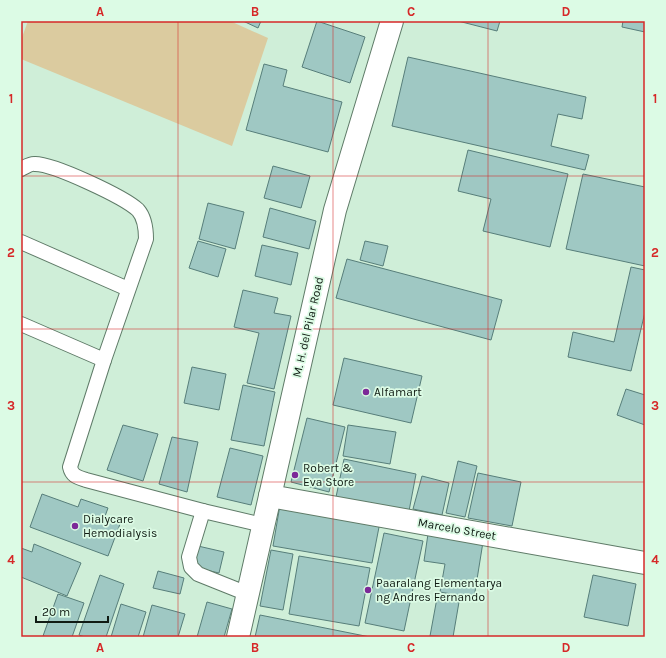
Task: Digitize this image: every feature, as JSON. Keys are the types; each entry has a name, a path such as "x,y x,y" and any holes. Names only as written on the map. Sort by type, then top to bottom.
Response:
{"main road":[{"name":"M. H. del Pilar Road","path":"238,637 335,210 392,21"},
{"name":"Marcelo Street","path":"270,496 645,563"}],"lane":[{"path":"21,169 34,163 48,166 108,191 138,211 146,225 146,239 104,360 70,467 71,472 75,476 86,480 203,511 263,525"},
{"path":"21,242 128,289"},
{"path":"21,324 104,360"},
{"path":"203,511 189,557 191,568 198,574 248,594"}],"shaded area":[{"path":"28,21 230,21 268,38 232,146 21,59 21,40"}],"building":[{"path":"243,21 261,21 258,28"},
{"path":"317,21 365,37 350,83 302,67"},
{"path":"458,21 500,21 497,31"},
{"path":"623,21 645,21 645,32 622,27"},
{"path":"408,57 586,97 582,119 558,114 551,146 589,155 585,170 392,126"},
{"path":"264,64 287,70 283,86 342,102 328,152 246,130"},
{"path":"468,150 568,174 550,247 483,231 491,199 458,191"},
{"path":"273,166 310,176 301,208 264,198"},
{"path":"583,174 645,187 645,266 566,249"},
{"path":"208,203 244,212 235,249 199,239"},
{"path":"270,208 316,221 309,249 263,237"},
{"path":"198,241 226,249 218,277 189,268"},
{"path":"365,241 388,246 383,266 360,260"},
{"path":"262,245 298,253 291,285 255,276"},
{"path":"347,259 502,300 491,340 336,298"},
{"path":"631,267 645,270 645,312 631,371 568,357 573,332 614,342"},
{"path":"243,290 278,298 274,313 291,316 274,389 247,383 259,333 234,327"},
{"path":"344,358 422,376 411,423 333,405"},
{"path":"192,367 226,374 219,410 184,403"},
{"path":"243,385 275,392 264,446 231,440"},
{"path":"626,389 645,395 645,425 617,415"},
{"path":"307,418 345,427 329,492 291,482"},
{"path":"123,425 158,434 143,481 107,470"},
{"path":"348,425 396,432 390,464 343,456"},
{"path":"172,437 198,442 187,492 159,484"},
{"path":"230,448 263,456 251,505 217,497"},
{"path":"344,459 416,474 409,511 336,497"},
{"path":"458,461 477,466 465,517 446,513"},
{"path":"478,473 521,482 512,526 468,518"},
{"path":"422,476 449,483 442,515 413,509"},
{"name":"Dialycare Hemodialysis","path":"42,494 78,507 81,499 108,508 104,519 120,524 108,556 30,527"},
{"path":"280,505 380,522 372,563 273,546"},
{"path":"384,533 423,541 404,631 365,623"},
{"path":"428,534 483,542 474,598 440,592 445,564 424,561"},
{"path":"34,544 81,563 67,596 21,577 21,548 32,552"},
{"path":"198,546 224,552 219,573 193,567"},
{"path":"271,550 293,554 283,610 260,606"},
{"path":"299,556 370,568 359,626 289,614"},
{"path":"158,571 184,578 180,594 153,588"},
{"path":"100,575 124,584 106,637 85,637 79,635"},
{"path":"593,575 636,584 628,626 584,617"},
{"path":"58,594 84,603 72,637 43,636"},
{"path":"437,598 459,602 453,637 430,636"},
{"path":"207,602 232,609 224,637 197,637"},
{"path":"121,604 146,612 138,637 111,637"},
{"path":"152,605 185,614 178,637 143,637"},
{"path":"260,615 370,637 255,637"}],"place":[{"name":"Alfamart","path":"366,392"},
{"name":"Robert & Eva Store","path":"295,475"},
{"name":"Dialycare Hemodialysis","path":"75,526"},
{"name":"Paaralang Elementarya ng Andres Fernando","path":"368,590"}]}
